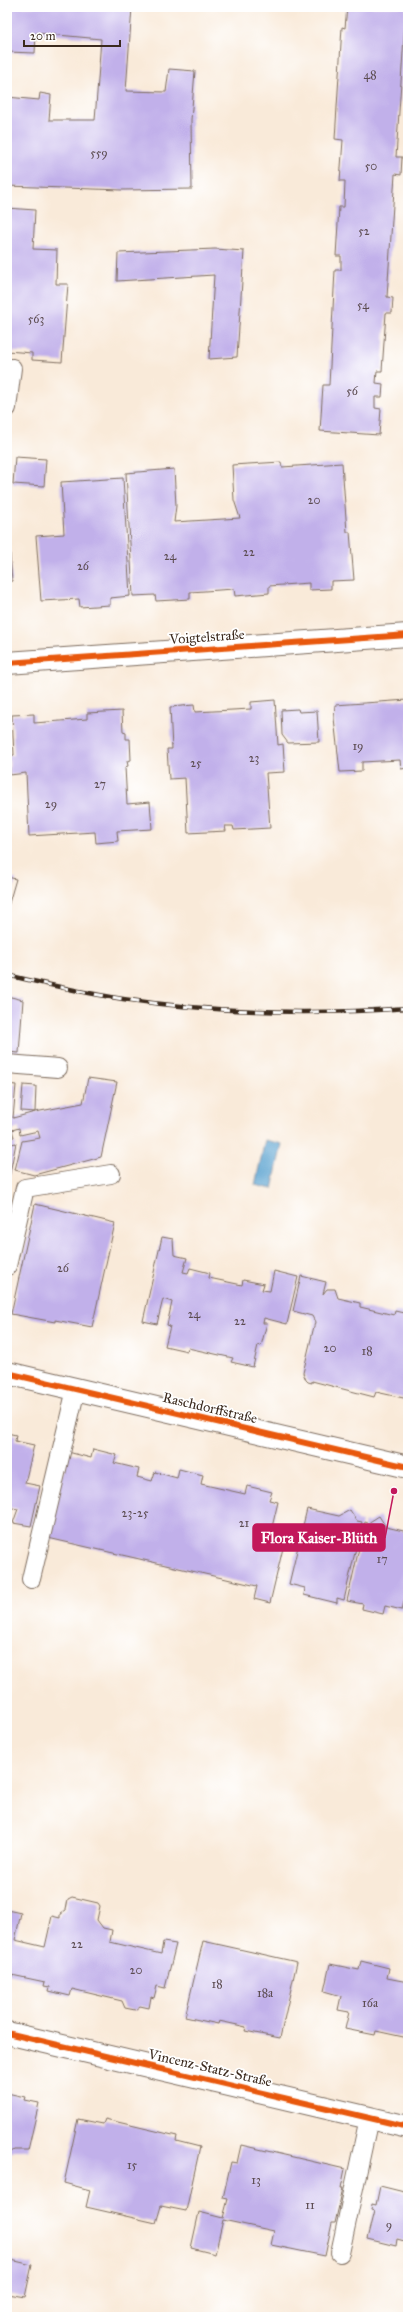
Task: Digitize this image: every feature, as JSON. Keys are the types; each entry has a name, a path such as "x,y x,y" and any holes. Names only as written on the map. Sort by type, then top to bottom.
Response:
{"street":[{"name":"Voigtelstraße","path":"7,663 408,635"},
{"name":"Raschdorffstraße","path":"7,1373 408,1467"},
{"name":"Vincenz-Statz-Straße","path":"7,2033 408,2127"}],"lane":[{"path":"7,408 12,368"},
{"path":"7,1064 58,1068"},
{"path":"7,1266 25,1188 111,1174"},
{"path":"31,1579 76,1389"},
{"path":"340,2253 369,2118"}],"water":[{"path":"265,1140 282,1144 272,1189 255,1185"}],"building":[{"path":"7,7 132,7 126,91 166,92 169,69 195,71 191,120 192,189 122,190 7,186 7,97 39,100 40,93 51,95 49,120 95,120 101,39 36,33 35,53 7,52"},
{"path":"347,7 406,7 396,157 402,157 401,175 395,174 387,297 393,298 392,313 386,313 382,371 377,371 376,383 383,384 382,397 375,397 375,408 381,409 379,435 320,431 323,385 329,385 335,270 341,270 341,256 336,256 339,207 344,207 345,181 340,181 343,140 335,139 342,27 345,28"},
{"path":"7,208 35,210 33,249 57,250 56,284 68,284 62,362 32,360 32,353 7,351"},
{"path":"215,249 244,251 237,357 209,359 214,275 117,281 118,253"},
{"path":"15,457 46,459 44,486 13,484"},
{"path":"281,462 282,467 342,463 347,532 350,532 354,580 331,581 331,589 309,590 309,583 269,586 269,593 235,596 234,589 190,592 190,599 156,601 155,595 133,596 126,473 174,469 176,506 174,522 240,518 234,500 232,465"},
{"path":"123,478 130,596 110,598 110,605 80,607 79,599 41,601 36,536 64,534 61,482"},
{"path":"7,514 12,581 7,582"},
{"path":"275,700 278,745 283,744 285,772 266,773 270,828 234,830 233,826 225,826 226,831 188,833 185,778 169,779 167,749 172,749 170,707 194,705 195,712 251,709 251,702"},
{"path":"408,700 408,768 401,769 400,760 362,762 362,771 340,772 334,718 335,705"},
{"path":"298,709 299,712 317,711 319,742 288,743 282,735 281,710"},
{"path":"122,711 123,732 126,733 126,739 130,739 131,760 127,761 128,766 125,767 127,804 150,802 152,829 117,831 118,841 96,843 95,832 29,836 26,773 10,775 9,756 14,755 12,715 34,714 34,723 87,719 87,713"},
{"path":"7,877 16,879 7,910"},
{"path":"7,996 23,1000 19,1053 7,1052"},
{"path":"88,1078 117,1082 101,1157 34,1175 15,1170 22,1141 40,1138 38,1131 20,1135 19,1128 12,1130 14,1137 7,1138 7,1084 16,1085 13,1118 35,1112 83,1103"},
{"path":"23,1085 36,1086 35,1112 21,1111"},
{"path":"16,1143 8,1183 7,1183 7,1145"},
{"path":"35,1204 115,1223 92,1327 11,1314"},
{"path":"162,1237 173,1239 174,1255 187,1258 183,1272 188,1273 190,1268 210,1273 209,1278 242,1285 243,1280 264,1284 262,1290 270,1291 274,1271 298,1277 287,1324 264,1318 263,1323 267,1323 261,1346 258,1345 253,1367 231,1362 233,1358 188,1348 187,1351 165,1346 170,1326 167,1325 172,1302 163,1299 157,1324 143,1321"},
{"path":"301,1276 326,1282 323,1294 327,1289 335,1289 338,1298 360,1303 360,1307 394,1315 395,1311 408,1314 408,1399 376,1392 374,1397 312,1381 312,1383 308,1382 306,1380 303,1373 315,1322 312,1316 293,1311"},
{"path":"7,1433 16,1435 15,1441 34,1445 25,1483 40,1486 31,1526 13,1523 18,1509 7,1507"},
{"path":"93,1449 117,1455 114,1463 139,1469 137,1477 152,1481 155,1472 177,1478 179,1469 203,1475 201,1484 245,1494 247,1486 272,1492 269,1500 278,1502 268,1544 283,1548 270,1603 254,1599 257,1586 48,1538 68,1452 91,1458"},
{"path":"307,1509 339,1516 350,1510 357,1521 362,1522 344,1600 337,1598 337,1603 304,1595 305,1588 289,1584"},
{"path":"379,1516 386,1527 408,1532 408,1585 402,1610 385,1606 383,1614 362,1609 363,1604 347,1601 365,1522 368,1523"},
{"path":"72,1897 98,1903 100,1906 97,1920 103,1928 112,1930 110,1942 161,1954 163,1942 176,1944 165,1988 157,1986 154,1998 151,1997 149,2008 140,2006 135,2010 125,2008 122,2001 72,1989 70,1996 49,1991 50,1987 44,1986 45,1982 7,1974 7,1910 21,1913 15,1940 45,1947 52,1916 60,1918 60,1914 66,1910 68,1899"},
{"path":"203,1941 297,1962 280,2038 245,2031 246,2027 233,2024 219,2021 218,2024 185,2017"},
{"path":"361,1961 389,1968 387,1978 408,1982 408,2038 376,2031 375,2035 345,2029 349,2012 338,2010 341,1996 324,1991 330,1964 359,1970"},
{"path":"7,2093 25,2097 24,2100 39,2103 28,2150 14,2150 7,2155"},
{"path":"78,2119 103,2124 105,2119 177,2136 176,2141 200,2147 186,2211 161,2206 156,2223 86,2207 90,2190 64,2183"},
{"path":"241,2145 345,2169 341,2188 343,2188 335,2223 332,2223 325,2256 271,2245 274,2231 223,2220 215,2254 191,2248 199,2212 223,2218 228,2199 223,2198 231,2162 237,2163"},
{"path":"380,2186 408,2193 408,2242 397,2239 396,2246 367,2239 374,2211 371,2210 372,2204 376,2205"},
{"path":"7,2259 32,2265 25,2297 7,2294"}],"railway":[{"path":"7,975 108,997 158,1004 230,1010 337,1012 408,1008"}],"cycle path":[{"path":"7,663 408,635"},
{"path":"7,1373 408,1467"},
{"path":"7,2033 408,2127"}],"place":[{"name":"Flora Kaiser-Blüth","path":"394,1491"}]}
